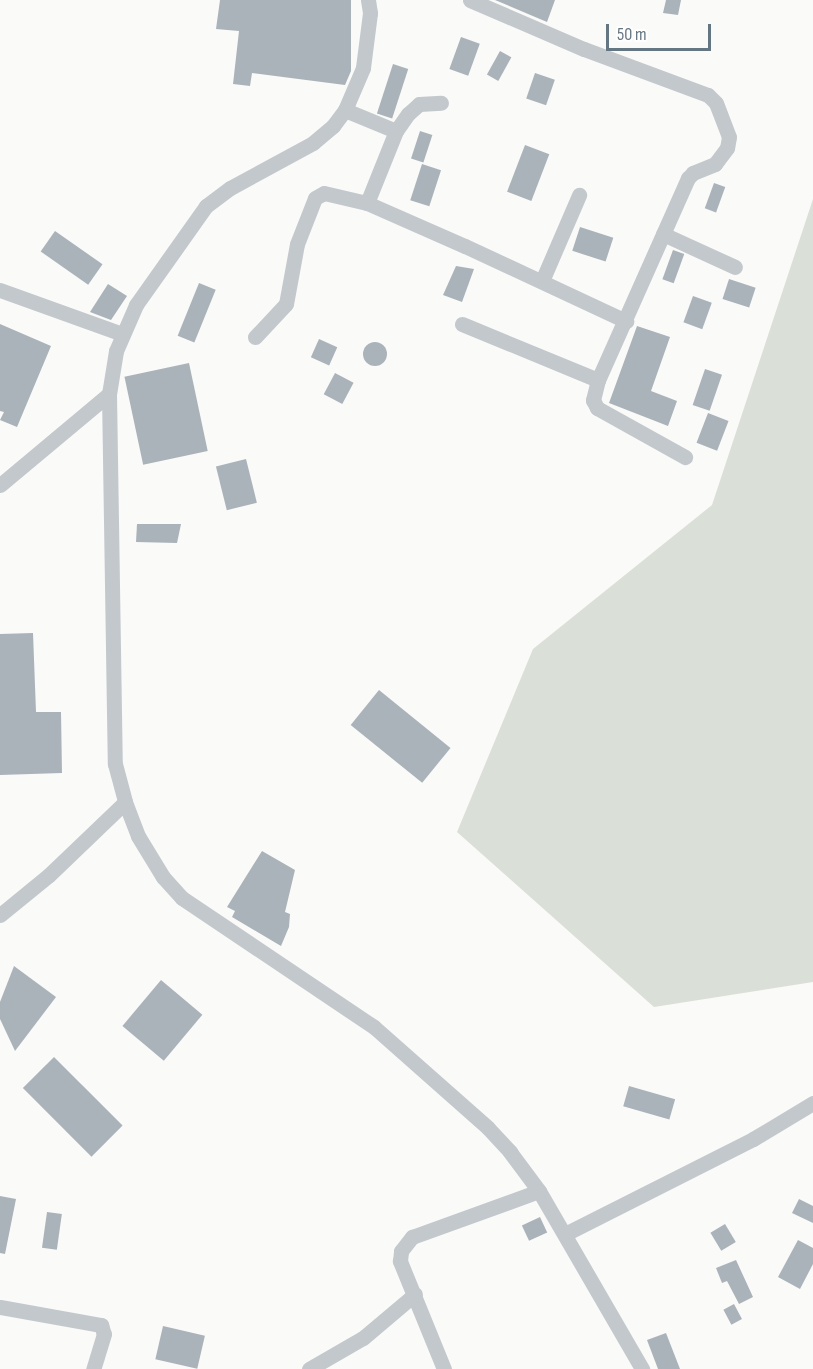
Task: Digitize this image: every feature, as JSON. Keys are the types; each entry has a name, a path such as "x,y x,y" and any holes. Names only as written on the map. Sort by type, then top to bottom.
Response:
{"street":[{"path":"368,0 368,36 363,68 345,110 333,126 313,143 230,188 206,206 142,296 122,334 109,394 115,764 125,802 150,858 182,898 374,1027 488,1128 523,1168 565,1234 642,1369"},
{"path":"470,0 585,49 708,94 716,103 729,137 727,148 715,164 690,176 598,380 593,400 597,408 685,457"},
{"path":"366,203 396,131 408,114 419,104 441,104"},
{"path":"345,110 396,131"},
{"path":"255,337 286,304 297,244 318,194 331,194 366,203 626,321"},
{"path":"542,281 579,195"},
{"path":"663,234 735,267"},
{"path":"0,290 122,334"},
{"path":"462,324 598,380"},
{"path":"0,485 109,394"},
{"path":"0,915 49,875 125,802"},
{"path":"565,1234 753,1139 813,1103"},
{"path":"444,1369 416,1294 400,1261 405,1243 412,1237 539,1191"},
{"path":"309,1369 363,1338 416,1294"},
{"path":"0,1307 101,1325 104,1334 93,1369"}],"shaded area":[{"path":"813,199 813,982 654,1007 457,832 533,649 712,505"}],"building":[{"path":"220,0 351,0 351,71 345,85 252,73 250,86 233,84 239,31 216,29"},
{"path":"495,0 555,0 547,22"},
{"path":"666,0 681,0 678,15 663,13"},
{"path":"461,37 480,44 468,76 449,69"},
{"path":"500,51 511,57 498,81 487,75"},
{"path":"393,64 408,69 392,118 377,113"},
{"path":"535,73 555,80 546,105 526,99"},
{"path":"420,131 432,135 423,163 411,159"},
{"path":"525,145 549,154 531,201 507,192"},
{"path":"422,164 441,170 429,206 410,200"},
{"path":"714,183 725,187 716,212 705,208"},
{"path":"580,227 613,238 606,262 572,251"},
{"path":"55,231 103,264 88,285 41,251"},
{"path":"673,250 684,254 674,283 662,279"},
{"path":"456,266 474,269 462,302 443,295"},
{"path":"729,279 756,288 749,308 723,299"},
{"path":"199,283 216,290 194,343 178,336"},
{"path":"108,284 127,296 111,320 90,312"},
{"path":"693,296 712,303 702,329 683,322"},
{"path":"0,324 51,346 17,427 0,420 4,412 0,411"},
{"path":"637,326 670,337 651,391 677,401 668,426 609,403"},
{"path":"319,339 337,347 329,365 311,357"},
{"path":"375,342 383,346 387,354 383,362 375,366 367,362 363,354 367,346"},
{"path":"189,363 208,451 143,465 124,377"},
{"path":"705,369 722,375 710,411 693,405"},
{"path":"335,373 354,383 342,404 324,394"},
{"path":"708,413 729,421 717,451 697,443"},
{"path":"246,459 257,503 227,510 216,466"},
{"path":"137,524 181,524 177,543 136,542"},
{"path":"33,633 36,712 61,712 62,773 0,775 0,634"},
{"path":"379,690 450,748 422,783 351,725"},
{"path":"262,851 295,870 285,912 290,914 289,927 281,946 232,917 235,911 227,907"},
{"path":"14,966 56,997 15,1051 0,1019 0,1002"},
{"path":"161,980 202,1015 164,1061 122,1026"},
{"path":"54,1057 123,1126 91,1157 23,1088"},
{"path":"629,1086 675,1099 669,1119 623,1106"},
{"path":"0,1196 16,1199 5,1254 0,1253"},
{"path":"799,1199 813,1206 813,1223 792,1213"},
{"path":"47,1212 62,1214 57,1250 42,1248"},
{"path":"540,1217 547,1232 529,1241 522,1225"},
{"path":"725,1224 736,1242 721,1251 710,1233"},
{"path":"798,1240 813,1248 813,1264 800,1289 778,1277"},
{"path":"736,1260 753,1297 739,1304 727,1281 722,1283 716,1268"},
{"path":"734,1304 742,1319 731,1325 723,1310"},
{"path":"163,1326 205,1336 197,1369 155,1359"},
{"path":"666,1333 680,1369 658,1369 647,1340"}]}
